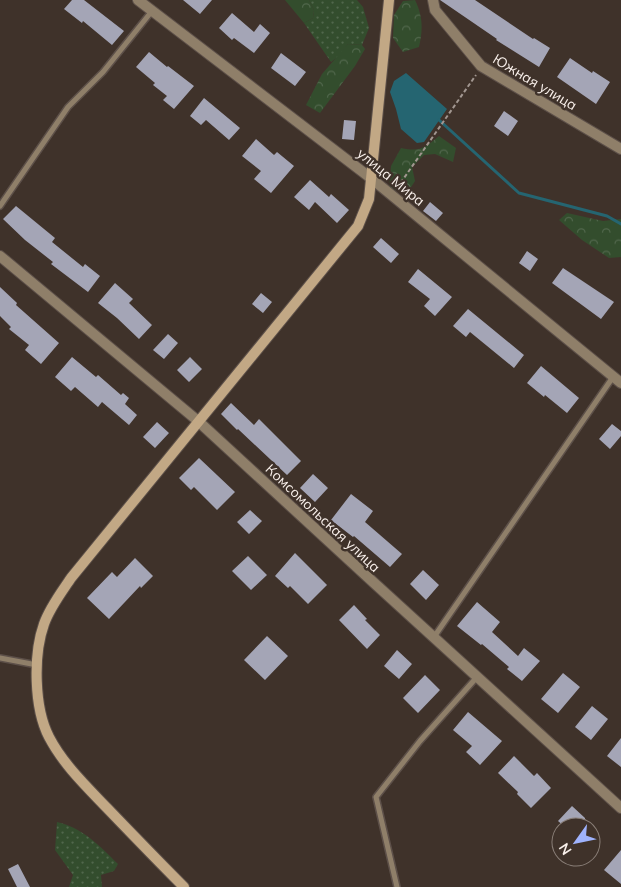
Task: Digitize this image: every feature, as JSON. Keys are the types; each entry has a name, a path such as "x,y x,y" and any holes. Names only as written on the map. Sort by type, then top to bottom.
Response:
{"main road":[{"path":"184,887 76,776 58,752 48,735 41,714 38,695 39,644 44,625 53,604 71,578 358,226 369,198 372,179 389,0"}],"street":[{"name":"улица Мира","path":"138,0 372,179 617,380"},
{"name":"Южная улица","path":"433,0 435,10 481,66 621,149"},
{"name":"Комсомольская улица","path":"0,256 198,421 621,808"}],"lane":[{"path":"0,206 68,107 103,72 152,11"},
{"path":"433,638 617,380"},
{"path":"0,658 38,665"},
{"path":"397,887 376,797 420,741 477,677"}],"path":[{"path":"392,195 481,66"}],"green space":[{"path":"285,0 309,0 314,10 313,18 304,23"},
{"path":"309,0 357,0 363,7 369,28 362,45 348,44 339,56 331,62 304,23 313,18 314,10"},
{"path":"415,0 420,12 421,23 419,47 403,52 393,38 394,15 403,1"},
{"path":"348,44 362,45 365,49 355,66 320,113 306,105 322,74"},
{"path":"439,136 456,148 453,162 435,154 424,155 412,167 415,181 406,195 389,187 391,166 401,148 413,150 422,148"},
{"path":"567,213 603,221 621,219 621,257 609,258 582,240 559,220"},
{"path":"57,822 83,833 98,844 118,864 114,871 101,875 102,887 69,887 73,875 55,850"}],"water":[{"path":"406,73 447,109 424,142 417,143 401,129 390,92 394,81"}],"building":[{"path":"72,0 84,0 124,31 112,45 83,21 82,23 64,9"},
{"path":"183,0 212,0 200,14"},
{"path":"440,0 475,0 533,39 550,48 539,67 496,40"},
{"path":"232,13 254,32 260,24 270,33 254,53 234,38 232,40 219,28"},
{"path":"149,52 194,86 174,109 163,100 167,96 153,85 155,83 136,67"},
{"path":"281,53 306,72 295,86 271,68"},
{"path":"570,58 592,73 593,71 610,82 596,104 557,77"},
{"path":"204,98 240,128 229,140 206,120 201,125 190,116"},
{"path":"504,111 518,121 508,136 494,126"},
{"path":"344,120 356,121 354,140 342,139"},
{"path":"256,139 274,155 277,152 294,166 271,193 254,179 261,171 242,156"},
{"path":"310,180 329,197 331,194 349,210 337,223 315,202 309,210 294,197"},
{"path":"430,202 443,213 436,221 423,211"},
{"path":"16,206 55,238 52,242 83,267 85,264 100,276 88,292 51,264 53,262 25,240 3,219"},
{"path":"381,238 399,254 391,263 373,247"},
{"path":"527,251 538,259 530,271 519,263"},
{"path":"563,268 614,302 601,319 552,283"},
{"path":"418,269 452,297 435,316 424,306 430,299 408,282"},
{"path":"115,283 133,299 129,303 152,325 139,339 98,303"},
{"path":"0,287 17,303 16,305 59,343 41,364 25,350 29,345 9,329 11,327 0,316"},
{"path":"261,293 272,302 263,313 252,304"},
{"path":"468,309 524,355 514,368 470,332 466,337 453,326"},
{"path":"168,334 178,343 164,359 153,350"},
{"path":"72,357 96,377 98,375 121,395 123,393 129,398 125,404 137,415 129,425 102,402 98,407 75,387 71,391 55,377"},
{"path":"190,357 202,369 189,382 177,370"},
{"path":"541,366 579,398 567,413 527,383"},
{"path":"231,403 254,425 259,419 301,461 287,475 221,414"},
{"path":"157,422 169,433 155,448 143,437"},
{"path":"612,424 621,431 621,436 610,449 599,439"},
{"path":"199,458 235,492 217,510 194,487 191,490 179,478"},
{"path":"313,474 328,488 315,502 300,488"},
{"path":"351,494 373,511 365,522 402,554 390,567 354,536 331,520"},
{"path":"250,510 262,521 249,534 237,522"},
{"path":"295,553 327,585 308,604 290,586 288,588 275,576"},
{"path":"248,556 267,575 251,590 232,571"},
{"path":"135,558 153,576 141,588 140,586 109,619 87,598 112,572 117,577"},
{"path":"423,570 439,585 426,600 410,584"},
{"path":"477,602 500,622 492,632 518,656 524,648 540,661 522,681 482,644 457,626"},
{"path":"354,605 367,619 365,620 380,635 367,649 339,620"},
{"path":"267,636 288,656 265,680 244,660"},
{"path":"397,650 412,664 399,679 384,666"},
{"path":"563,673 580,687 558,713 541,699"},
{"path":"425,675 440,690 418,713 403,698"},
{"path":"592,706 608,719 591,740 575,727"},
{"path":"468,712 502,741 480,765 466,752 472,746 453,730"},
{"path":"621,738 621,767 607,756"},
{"path":"514,756 534,776 537,773 551,788 531,808 517,794 518,792 498,773"},
{"path":"572,806 584,817 562,817"},
{"path":"621,850 621,884 604,870"},
{"path":"18,864 30,887 17,887 8,869"}],"waterway":[{"path":"439,120 519,193 607,216 621,224"}]}
